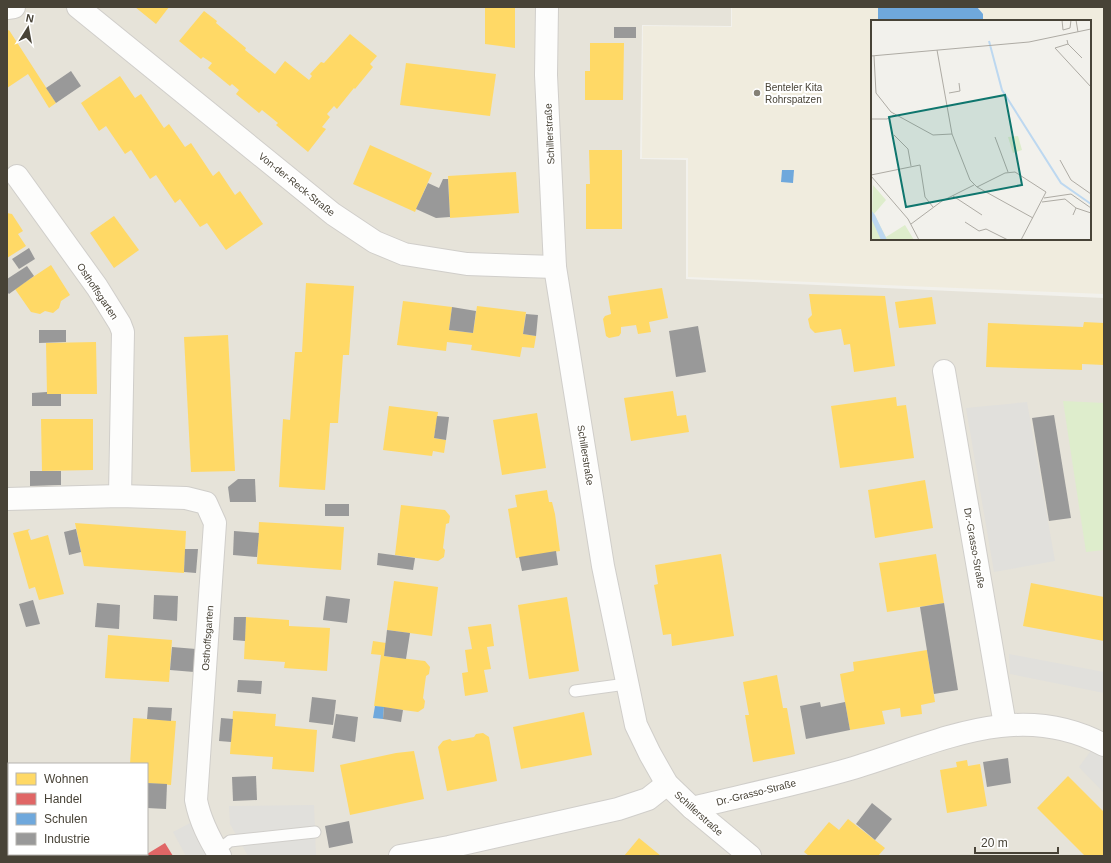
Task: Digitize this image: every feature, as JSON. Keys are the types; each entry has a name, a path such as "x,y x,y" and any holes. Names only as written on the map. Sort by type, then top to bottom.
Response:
{"street":[{"path":"7,8 14,7"},
{"name":"Von-der-Reck-Straße","path":"78,7 333,214 375,242 404,254 467,264 555,266"},
{"name":"Schillerstraße","path":"547,7 546,75 555,266 603,566 626,684 636,726 667,784 692,808 750,856"},
{"name":"Osthoffsgarten","path":"17,176 97,287 120,324 123,332 120,496"},
{"name":"Dr.-Grasso-Straße","path":"944,371 1005,724"},
{"name":"Osthoffsgarten","path":"7,499 120,496 186,498 206,504 215,523 196,800 199,814 218,853"},
{"name":"Dr.-Grasso-Straße","path":"692,808 850,769 973,730 1005,724 1032,724 1054,728 1084,736 1104,745"},
{"path":"400,856 450,852 618,809 648,798 667,784"}],"lane":[{"path":"575,691 626,684"},
{"path":"218,853 230,841 315,832"}],"shaded area":[{"path":"7,7 731,7 731,26 642,25 640,159 686,160 686,279 1104,298 1104,856 7,856"},
{"name":"Benteler Kita Rohrspatzen","path":"732,7 1104,7 1104,294 688,277 688,158 642,158 643,26 732,27"},
{"path":"1027,402 1055,561 994,572 966,408"},
{"path":"1009,654 1104,672 1104,693 1010,674"},
{"path":"1093,748 1104,754 1104,793 1079,767"},
{"path":"314,805 316,856 248,856 230,824 229,806"},
{"path":"190,823 209,856 186,856 173,832"}],"green space":[{"path":"1063,401 1104,403 1104,550 1086,552"}],"building: Wohnen":[{"path":"135,7 169,7 156,24"},
{"path":"485,7 515,7 515,48 485,44"},
{"path":"204,11 246,48 245,50 275,74 285,61 309,80 312,76 310,74 321,62 324,63 350,34 377,56 370,64 373,67 355,89 354,88 337,109 334,106 327,114 330,117 322,127 326,129 308,152 276,125 278,123 262,110 259,113 236,94 239,90 232,84 230,86 208,68 212,63 203,57 201,59 179,41"},
{"path":"9,30 56,103 49,108 28,74 7,88 7,31"},
{"path":"590,43 624,43 623,100 585,100 585,71 590,71"},
{"path":"406,63 496,74 490,116 400,105"},
{"path":"120,76 135,98 141,94 164,128 169,124 185,147 191,143 213,176 219,171 235,195 240,191 263,224 226,250 207,223 200,227 180,199 175,203 156,175 150,179 131,150 125,154 106,126 99,131 81,103"},
{"path":"370,145 432,173 415,212 353,184"},
{"path":"589,150 622,150 622,229 586,229 586,184 590,184"},
{"path":"516,172 519,213 450,218 448,176"},
{"path":"7,213 12,214 23,231 18,234 26,246 7,258"},
{"path":"114,216 139,250 114,268 90,233"},
{"path":"51,265 70,295 61,301 59,308 53,313 45,311 40,314 31,312 15,289"},
{"path":"306,283 354,286 349,355 343,355 338,423 330,423 325,490 279,487 283,419 290,420 295,352 302,352"},
{"path":"662,288 668,318 649,322 651,332 638,334 636,325 621,327 621,333 619,336 609,338 606,336 603,319 605,316 611,314 608,296"},
{"path":"809,294 885,296 895,366 854,372 850,344 844,345 841,329 815,333 810,328 808,319 812,315"},
{"path":"932,297 936,324 899,328 895,302"},
{"path":"403,301 452,307 449,330 473,333 477,306 526,312 523,334 536,336 534,348 522,347 520,357 471,350 472,345 447,342 446,351 397,345"},
{"path":"1084,322 1104,323 1104,365 1082,364 1082,370 986,367 988,323 1083,327"},
{"path":"228,335 235,471 191,472 184,337"},
{"path":"96,342 97,394 47,394 46,343"},
{"path":"673,391 677,416 686,415 689,432 631,441 624,398"},
{"path":"896,397 897,406 906,405 914,458 840,468 831,406"},
{"path":"389,406 438,412 434,438 446,440 444,453 433,451 432,456 383,450"},
{"path":"537,413 546,468 502,475 493,420"},
{"path":"41,419 93,419 93,470 42,471"},
{"path":"925,480 933,528 875,538 868,490"},
{"path":"547,490 549,502 552,502 555,514 560,551 516,558 508,509 517,507 515,495"},
{"path":"401,505 445,510 450,516 449,523 446,524 443,548 445,550 444,557 438,561 395,555"},
{"path":"259,522 344,527 341,570 257,564"},
{"path":"75,523 186,531 184,573 84,566"},
{"path":"30,529 28,531 31,540 48,535 64,594 39,600 35,587 29,589 13,533"},
{"path":"721,554 734,636 672,646 671,634 663,635 654,585 658,584 655,565"},
{"path":"936,554 944,603 887,612 879,563"},
{"path":"394,581 438,587 432,636 387,630"},
{"path":"1031,583 1104,597 1104,641 1023,626"},
{"path":"567,597 579,671 529,679 518,605"},
{"path":"246,617 289,620 289,626 330,628 327,671 284,668 285,662 244,659"},
{"path":"491,624 494,646 487,647 491,669 484,670 488,692 465,696 462,673 468,672 465,650 472,649 468,627"},
{"path":"108,635 172,640 169,682 105,678"},
{"path":"373,641 386,643 384,656 425,661 430,667 429,674 426,676 423,698 425,701 424,708 418,712 374,706 381,655 371,654"},
{"path":"927,650 935,702 921,705 922,714 901,717 900,708 882,711 885,724 850,730 840,674 854,671 853,662"},
{"path":"777,675 783,708 787,708 795,754 753,762 745,715 749,715 743,682"},
{"path":"233,711 276,714 275,726 317,730 314,772 272,769 273,757 230,754"},
{"path":"584,712 592,755 521,769 513,727"},
{"path":"133,718 176,721 171,785 148,783 148,763 130,763"},
{"path":"483,733 489,737 497,781 447,791 438,747 443,741 474,737 476,734"},
{"path":"414,751 424,799 350,815 340,765 396,753"},
{"path":"967,760 968,766 980,764 987,806 947,813 940,770 957,767 956,762"},
{"path":"1068,776 1104,812 1104,856 1085,856 1037,808"},
{"path":"848,819 885,848 878,856 809,856 804,852 829,822 839,830"},
{"path":"639,838 661,856 624,856"}],"building: Handel":[{"path":"165,843 173,856 142,856 148,855 148,853"},
{"path":"68,855 68,856 42,856"}],"building: Schulen":[{"path":"878,7 977,7 983,14 983,20 878,20"},
{"path":"782,170 794,170 793,183 781,182"},
{"path":"375,706 384,707 383,719 373,718"}],"building: Industrie":[{"path":"614,27 636,27 636,38 614,38"},
{"path":"71,71 81,86 56,103 46,88"},
{"path":"443,179 448,179 450,217 436,218 416,209 428,183 439,188"},
{"path":"29,248 35,259 19,269 12,259"},
{"path":"27,266 34,276 9,294 7,292 7,279"},
{"path":"452,307 476,311 473,333 449,330"},
{"path":"526,314 538,315 536,336 523,334"},
{"path":"698,326 706,372 676,377 669,331"},
{"path":"39,330 66,330 66,342 39,343"},
{"path":"47,392 47,394 61,394 61,406 32,406 32,393"},
{"path":"1054,415 1071,518 1049,521 1032,418"},
{"path":"437,416 449,417 446,440 434,438"},
{"path":"30,471 61,471 61,485 30,486"},
{"path":"238,479 255,479 256,502 230,502 228,487"},
{"path":"325,504 349,504 349,516 325,516"},
{"path":"76,529 81,552 69,555 64,532"},
{"path":"234,531 259,533 257,557 233,555"},
{"path":"185,549 198,549 196,573 184,572"},
{"path":"556,551 558,565 522,571 519,557"},
{"path":"378,553 415,558 413,570 377,565"},
{"path":"154,595 178,596 177,621 153,619"},
{"path":"326,596 350,599 347,623 323,620"},
{"path":"33,600 40,624 26,627 19,604"},
{"path":"97,603 120,605 119,629 95,627"},
{"path":"944,603 958,690 934,694 920,607"},
{"path":"234,617 246,617 245,641 233,640"},
{"path":"387,630 410,633 406,659 384,656"},
{"path":"172,647 196,649 194,672 170,670"},
{"path":"238,680 262,681 261,694 237,692"},
{"path":"312,697 336,700 333,725 309,722"},
{"path":"820,702 821,707 845,702 850,730 806,739 800,706"},
{"path":"148,707 172,708 171,721 147,719"},
{"path":"384,707 403,710 401,722 383,719"},
{"path":"336,714 358,717 355,742 332,738"},
{"path":"221,718 233,719 231,742 219,741"},
{"path":"1008,758 1011,783 987,787 983,762"},
{"path":"256,776 257,800 233,801 232,777"},
{"path":"148,783 167,784 166,809 148,808"},
{"path":"872,803 892,819 875,840 856,824"},
{"path":"349,821 353,843 329,848 325,826"}],"place":[{"name":"Benteler Kita Rohrspatzen","path":"757,93"}]}
